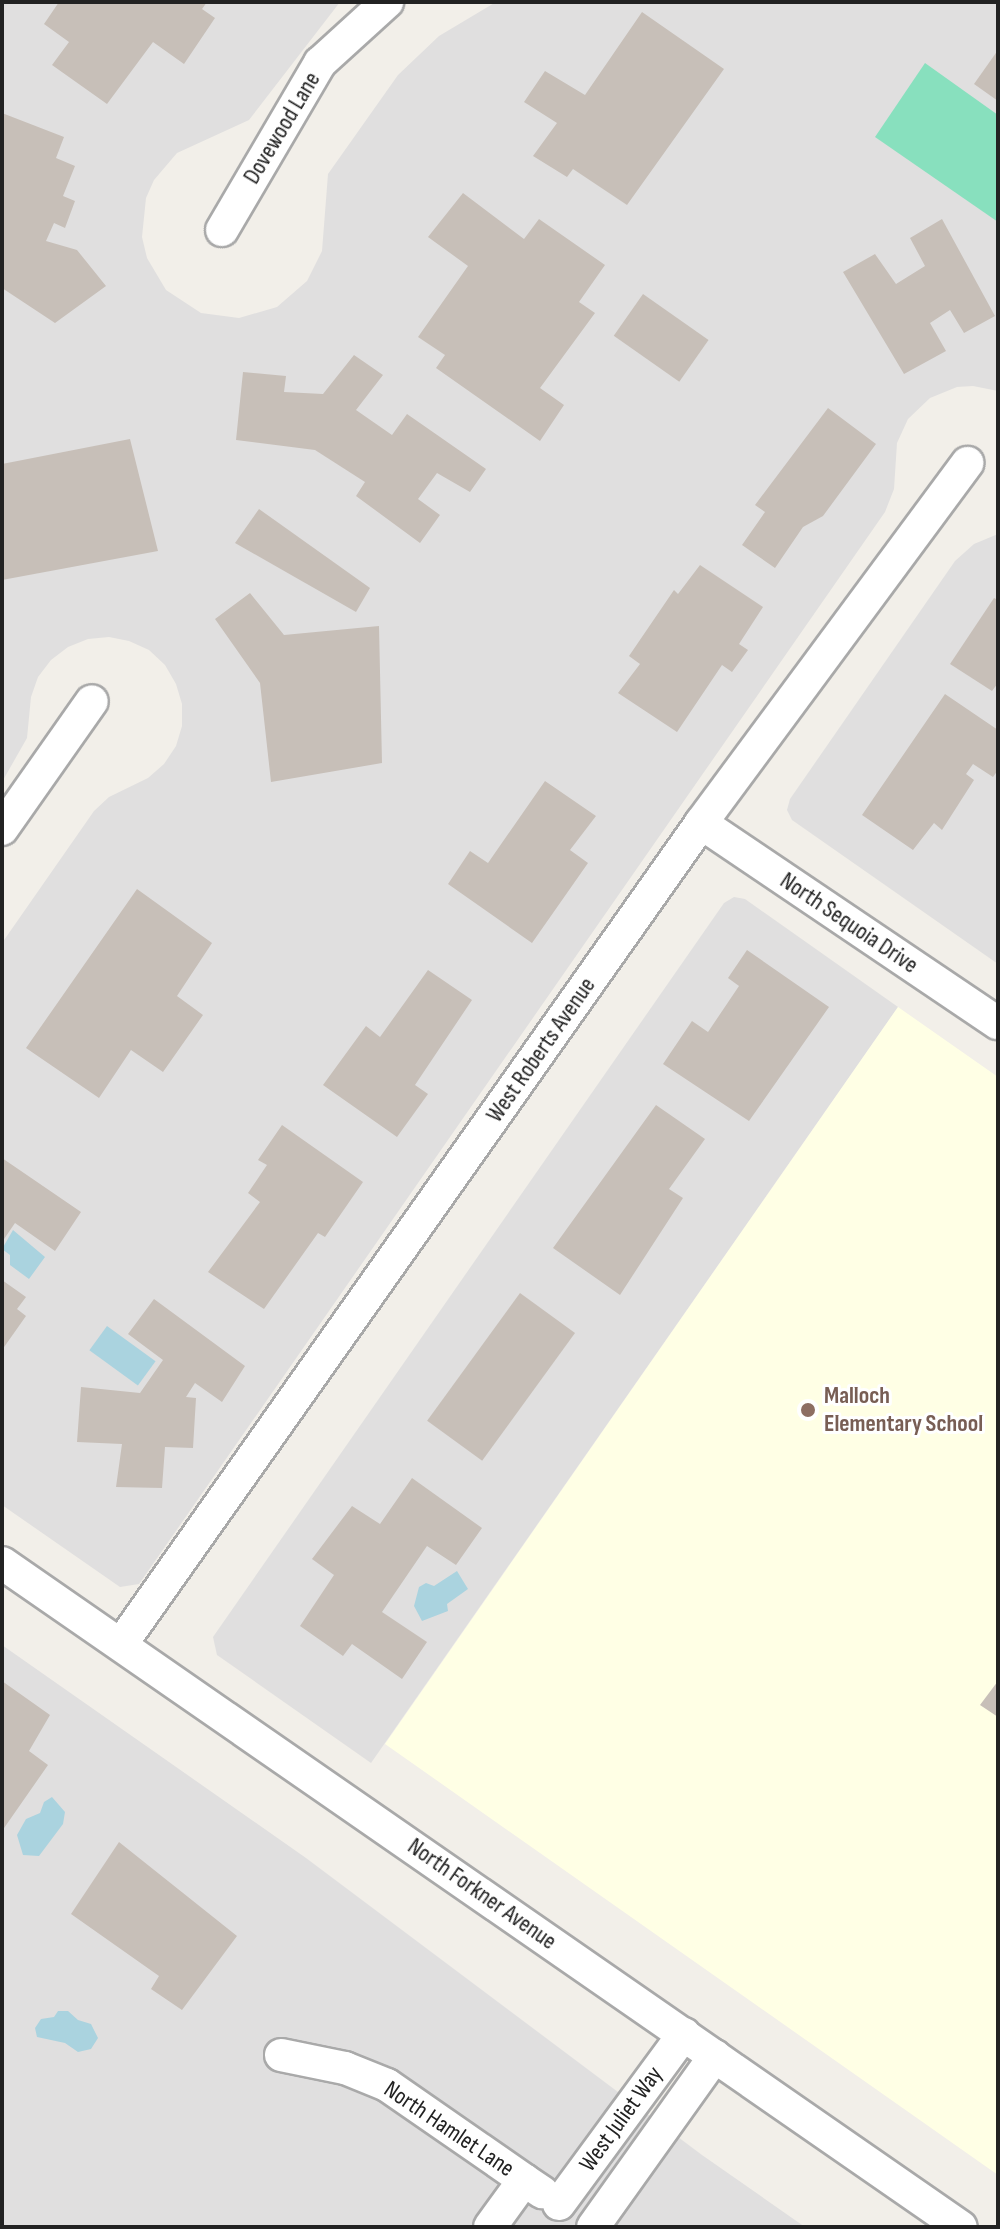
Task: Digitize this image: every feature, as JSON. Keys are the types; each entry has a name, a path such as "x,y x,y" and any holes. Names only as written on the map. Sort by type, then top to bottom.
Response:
{"street":[{"name":"Dovewood Lane","path":"222,230 320,63 387,2"},
{"name":"West Roberts Avenue","path":"122,1643 701,823 967,463"},
{"path":"2,829 92,701"},
{"name":"North Sequoia Drive","path":"701,823 998,1023"},
{"name":"North Forkner Avenue","path":"2,1563 122,1643 961,2227"},
{"name":"West Juliet Way","path":"559,2204 684,2034"},
{"name":"North Hamlet Lane","path":"281,2055 345,2068 387,2085 524,2180"},
{"name":"West Juliet Way","path":"524,2180 592,2227 715,2056"},
{"path":"490,2227 524,2180"}],"shaded area":[{"path":"2,2 340,2 249,120 177,153 154,180 146,198 142,237 147,258 166,290 201,313 239,318 277,307 307,281 322,251 328,174 398,75 439,36 496,2 998,2 998,391 973,386 957,387 930,398 908,419 897,443 894,489 885,512 139,1584 120,1587 2,1505 2,943 94,811 109,797 148,778 164,764 176,746 182,726 182,704 176,684 165,665 149,650 109,637 88,639 68,647 51,660 38,677 31,697 27,738 2,782"},
{"path":"998,534 998,964 792,820 787,810 790,799 955,561 974,544"},
{"path":"734,897 745,899 898,1007 371,1763 217,1655 213,1637 724,903"},
{"name":"Malloch Elementary School","path":"898,1007 998,1077 998,2175 385,1744"},
{"path":"2,1645 306,1858 702,2155 805,2227 2,2227"}],"green space":[{"path":"925,63 998,115 998,222 875,137"}],"water":[{"path":"13,1230 45,1257 29,1279 10,1265 10,1255 2,1249"},
{"path":"107,1326 156,1361 138,1386 89,1350"},
{"path":"457,1571 468,1589 447,1604 448,1611 422,1621 414,1606 419,1587 426,1583 434,1586"},
{"path":"52,1797 65,1812 63,1824 39,1856 23,1855 17,1835 26,1819 40,1813 44,1802"},
{"path":"58,2011 68,2011 78,2020 91,2024 98,2038 91,2049 78,2052 65,2043 37,2037 35,2028 41,2019 54,2017"}],"building":[{"path":"59,2 207,2 202,9 215,18 184,64 153,42 107,104 52,65 69,42 44,24"},
{"path":"642,12 724,69 627,205 573,169 567,177 533,156 557,123 524,102 545,71 585,95"},
{"path":"998,50 998,101 974,84"},
{"path":"2,113 64,137 56,158 75,166 63,196 75,201 65,228 54,223 46,241 77,250 106,286 55,323 2,288"},
{"path":"463,193 524,239 539,219 605,265 579,302 595,313 540,388 564,405 540,441 436,368 445,355 418,337 468,266 428,237"},
{"path":"942,219 995,316 964,333 950,310 930,323 946,351 904,374 843,272 875,254 896,284 925,266 910,238"},
{"path":"643,294 709,340 679,382 614,336"},
{"path":"354,355 383,375 356,410 392,435 407,414 486,469 470,492 437,473 418,499 440,515 420,543 356,496 365,482 315,450 236,440 243,372 286,376 284,392 323,394"},
{"path":"828,408 876,444 823,516 803,527 775,568 742,545 765,512 755,505"},
{"path":"130,439 158,551 2,580 2,464"},
{"path":"259,509 370,588 356,612 235,543"},
{"path":"700,565 763,607 739,644 748,650 732,672 722,665 677,732 618,693 640,664 629,656 674,590 678,594"},
{"path":"250,593 284,635 379,626 382,763 271,782 260,683 215,619"},
{"path":"994,598 998,600 998,683 992,691 950,664"},
{"path":"945,694 998,730 998,770 993,777 973,764 966,774 974,780 942,830 934,823 913,850 862,815"},
{"path":"545,781 596,816 570,850 588,863 532,943 448,884 470,851 488,863"},
{"path":"137,889 212,943 177,996 203,1015 163,1072 131,1050 99,1098 26,1048"},
{"path":"747,950 829,1007 749,1121 663,1064 692,1021 708,1032 739,986 728,978"},
{"path":"428,970 472,1000 415,1085 428,1094 397,1137 323,1085 366,1026 380,1037"},
{"path":"656,1105 705,1139 669,1189 683,1198 620,1295 553,1248"},
{"path":"282,1125 363,1182 325,1237 318,1233 264,1309 208,1272 260,1202 248,1193 267,1165 258,1160"},
{"path":"2,1158 81,1212 55,1251 15,1223 2,1242"},
{"path":"2,1280 26,1297 17,1309 26,1316 2,1350"},
{"path":"520,1293 575,1333 482,1461 427,1421"},
{"path":"154,1299 245,1366 222,1402 195,1383 186,1397 196,1398 193,1448 165,1447 162,1488 116,1487 122,1444 77,1442 81,1387 140,1393 163,1360 128,1334"},
{"path":"412,1478 482,1528 456,1565 427,1546 382,1612 427,1642 402,1679 352,1644 343,1656 300,1626 334,1575 312,1559 352,1506 380,1524"},
{"path":"2,1681 50,1715 29,1751 48,1765 2,1831"},
{"path":"998,1681 998,1717 980,1705"},
{"path":"119,1842 237,1936 182,2010 151,1989 159,1976 71,1914"}],"place":[{"name":"Malloch Elementary School","path":"808,1410"}]}
